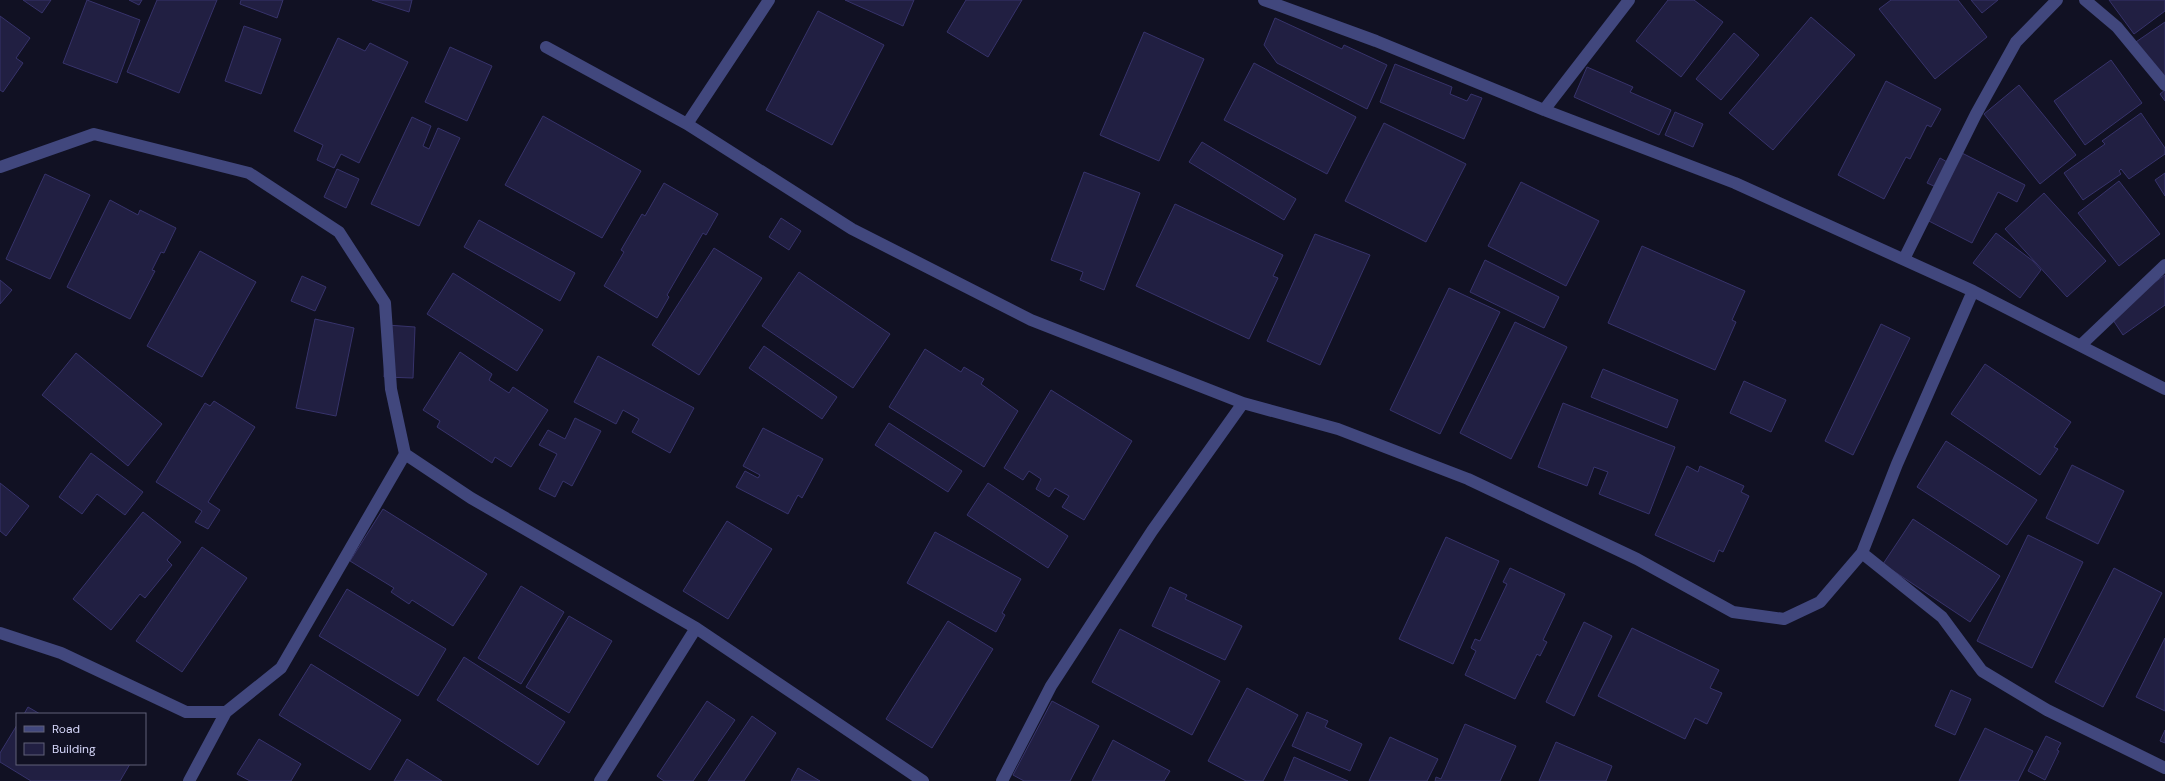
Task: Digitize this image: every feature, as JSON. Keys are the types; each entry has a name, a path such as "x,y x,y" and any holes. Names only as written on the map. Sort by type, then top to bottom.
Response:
{"street":[{"path":"687,124 769,0"},
{"path":"1264,0 1376,41 1544,110 1735,183 1974,291 2165,389"},
{"path":"1544,110 1629,0"},
{"path":"1904,259 1976,114 2016,42 2057,0"},
{"path":"2085,0 2117,27 2165,84"},
{"path":"546,47 687,124 852,229 1032,320 1242,403 1338,429 1468,479 1637,559 1733,612 1784,619 1820,602 1862,553 1897,464 1974,291"},
{"path":"0,166 94,134 248,173 339,232 385,304 391,389 405,454 281,668 226,712 189,781"},
{"path":"2081,345 2165,266"},
{"path":"1002,781 1050,686 1152,531 1242,403"},
{"path":"405,454 471,498 696,628 922,781"},
{"path":"1862,553 1942,617 1982,671 2047,710 2165,768"},
{"path":"600,781 696,628"},
{"path":"0,634 61,653 186,712 226,712"}],"building":[{"path":"23,0 51,0 42,13"},
{"path":"87,0 140,20 117,83 63,63"},
{"path":"129,0 142,0 139,5"},
{"path":"157,0 217,0 179,93 127,72"},
{"path":"241,0 283,0 277,18 240,4"},
{"path":"372,0 412,0 409,12"},
{"path":"845,0 914,0 903,26"},
{"path":"966,0 1022,0 988,57 947,32"},
{"path":"1668,0 1694,0 1723,22 1681,77 1636,41"},
{"path":"1891,0 1958,0 1987,37 1935,79 1879,9"},
{"path":"1971,0 1998,0 1982,13"},
{"path":"2109,0 2165,0 2165,11 2134,34"},
{"path":"818,11 884,45 832,145 766,110"},
{"path":"0,16 30,38 16,58 23,63 3,92 0,90"},
{"path":"1811,17 1855,55 1773,150 1729,113"},
{"path":"1275,18 1342,49 1344,45 1387,65 1367,109 1277,63 1264,45"},
{"path":"2165,22 2165,81 2130,46"},
{"path":"244,26 281,39 261,94 225,81"},
{"path":"1144,32 1204,59 1159,161 1100,135"},
{"path":"1734,33 1759,55 1721,100 1696,79"},
{"path":"338,38 365,51 370,43 408,62 359,163 341,154 334,168 317,160 323,145 294,131"},
{"path":"450,47 492,66 467,121 425,102"},
{"path":"2111,60 2142,103 2085,145 2054,101"},
{"path":"1254,63 1356,117 1327,174 1224,120"},
{"path":"1395,64 1452,87 1450,94 1467,101 1471,94 1482,98 1464,139 1380,102"},
{"path":"1587,67 1633,87 1630,92 1671,110 1659,135 1574,97"},
{"path":"1886,81 1941,109 1931,127 1927,125 1910,159 1906,157 1884,199 1838,175"},
{"path":"2019,85 2076,155 2040,184 1984,114"},
{"path":"2165,90 2165,101 2160,94"},
{"path":"1675,112 1703,124 1693,147 1665,135"},
{"path":"2141,113 2165,148 2165,154 2129,179 2121,169 2119,171 2121,174 2083,200 2064,173 2105,144 2102,141"},
{"path":"543,116 641,171 602,238 505,185"},
{"path":"412,117 431,126 423,146 429,149 438,128 460,138 419,226 371,204"},
{"path":"1384,123 1466,164 1426,242 1345,201"},
{"path":"1202,142 1296,199 1284,220 1189,162"},
{"path":"1956,150 2025,185 2017,202 1998,192 1972,243 1921,217 1936,187 1927,183 1940,158 1949,163"},
{"path":"337,169 359,179 346,208 324,197"},
{"path":"1084,172 1140,193 1104,290 1080,280 1083,272 1051,260"},
{"path":"2165,173 2165,196 2155,180"},
{"path":"45,174 90,195 50,279 6,259"},
{"path":"2119,181 2160,234 2119,266 2078,213"},
{"path":"1521,182 1599,221 1566,286 1488,246"},
{"path":"664,183 718,214 706,235 703,233 667,295 669,297 657,318 604,286 624,252 621,250 642,214 645,216"},
{"path":"2044,193 2106,261 2067,297 2005,229"},
{"path":"110,200 138,215 140,210 176,228 164,253 161,252 152,270 155,271 130,319 67,287"},
{"path":"1175,204 1283,255 1273,276 1278,278 1249,339 1136,286"},
{"path":"781,218 801,231 789,250 769,237"},
{"path":"479,220 575,273 560,301 464,247"},
{"path":"1996,233 2033,261 2041,270 2020,298 1973,263"},
{"path":"1315,234 1370,255 1320,365 1267,341"},
{"path":"1642,246 1745,291 1732,320 1736,322 1715,370 1608,323"},
{"path":"714,248 762,278 699,375 652,345"},
{"path":"200,251 256,282 202,377 147,346"},
{"path":"1485,260 1559,297 1544,328 1470,292"},
{"path":"799,272 890,334 853,388 762,326"},
{"path":"453,273 543,330 517,371 427,314"},
{"path":"2165,275 2165,305 2123,335 2109,314"},
{"path":"302,276 326,287 315,311 291,301"},
{"path":"0,280 12,290 0,304"},
{"path":"1449,288 1500,312 1440,434 1390,410"},
{"path":"315,319 354,328 336,416 296,408"},
{"path":"1515,322 1567,347 1511,459 1460,433"},
{"path":"1881,324 1910,338 1853,455 1825,441"},
{"path":"387,325 415,327 413,378 384,377"},
{"path":"764,346 837,397 822,419 749,368"},
{"path":"925,349 961,372 964,367 984,379 981,384 1018,411 984,467 889,407"},
{"path":"460,352 492,374 489,380 509,393 513,387 548,410 511,467 495,457 492,463 437,427 440,421 423,410"},
{"path":"76,353 162,424 128,466 42,395"},
{"path":"598,356 694,408 670,453 632,432 639,419 623,410 616,424 574,402"},
{"path":"1985,364 2071,422 2054,447 2058,449 2040,475 1951,414"},
{"path":"1603,369 1678,400 1667,428 1591,397"},
{"path":"1744,381 1786,400 1771,432 1730,413"},
{"path":"1051,390 1132,441 1084,520 1062,507 1069,496 1055,488 1049,497 1036,489 1041,479 1029,471 1023,480 1004,468"},
{"path":"214,401 255,427 208,502 220,510 208,529 195,522 202,511 156,482 205,403 210,406"},
{"path":"1563,403 1675,447 1649,514 1599,494 1608,472 1594,467 1587,486 1538,467"},
{"path":"575,418 601,431 572,486 563,481 555,497 539,489 557,454 539,445 548,430 565,439"},
{"path":"889,423 962,471 948,492 875,445"},
{"path":"763,428 823,459 802,498 798,495 788,514 736,487 745,471 758,478 760,475 743,466"},
{"path":"1946,441 2037,500 2007,545 1917,487"},
{"path":"91,453 143,492 125,515 97,494 82,514 59,497"},
{"path":"2072,465 2124,491 2098,544 2046,518"},
{"path":"1687,466 1698,472 1700,466 1744,486 1741,492 1749,496 1723,552 1719,550 1714,562 1655,535"},
{"path":"0,483 29,506 6,536 0,531"},
{"path":"988,483 1068,536 1048,568 967,515"},
{"path":"383,509 487,574 453,626 412,600 409,604 391,592 394,588 350,561"},
{"path":"143,512 181,542 167,560 172,565 145,598 140,594 111,630 73,599"},
{"path":"1913,519 2000,576 1970,622 1883,564"},
{"path":"727,521 772,549 728,619 683,591"},
{"path":"935,532 1021,579 1002,613 1005,615 996,632 907,583"},
{"path":"2028,535 2083,562 2032,668 1977,641"},
{"path":"1446,537 1499,561 1453,664 1399,639"},
{"path":"202,547 247,578 182,672 136,641"},
{"path":"1510,568 1565,594 1543,640 1547,642 1540,656 1537,654 1515,699 1465,675 1476,651 1471,648 1475,639 1480,641 1507,584 1503,582"},
{"path":"2114,568 2162,593 2103,707 2055,682"},
{"path":"521,586 564,612 521,684 478,658"},
{"path":"1170,587 1187,595 1185,599 1242,626 1225,660 1152,626"},
{"path":"347,589 446,649 418,696 319,636"},
{"path":"569,616 612,641 569,713 526,687"},
{"path":"948,621 993,649 932,748 886,719"},
{"path":"1584,622 1612,636 1574,716 1546,702"},
{"path":"1632,628 1719,670 1710,688 1722,693 1707,724 1695,718 1685,739 1598,696"},
{"path":"1120,629 1220,681 1192,735 1092,682"},
{"path":"2165,638 2165,711 2136,697"},
{"path":"464,657 565,722 538,765 437,700"},
{"path":"311,664 401,720 370,770 279,715"},
{"path":"1247,688 1298,715 1263,781 1246,781 1208,761"},
{"path":"1951,690 1971,699 1955,735 1935,726"},
{"path":"707,701 735,720 693,781 664,781 657,776"},
{"path":"1052,701 1099,726 1070,781 1024,781 1013,775"},
{"path":"28,707 38,713 25,713"},
{"path":"1307,712 1328,721 1325,727 1362,744 1350,771 1292,746"},
{"path":"752,716 776,733 744,781 708,781"},
{"path":"1465,724 1516,746 1500,781 1435,781 1436,777 1441,779"},
{"path":"16,727 16,765 129,765 120,781 31,781 0,762 0,753"},
{"path":"1985,728 2033,751 2018,781 1959,781"},
{"path":"2165,730 2165,743 2160,741"},
{"path":"2046,736 2061,743 2057,750 2059,751 2045,780 2028,771"},
{"path":"1390,737 1438,759 1427,781 1369,781"},
{"path":"259,739 301,764 291,781 250,781 237,774"},
{"path":"1113,740 1170,771 1164,781 1092,781"},
{"path":"1556,742 1612,766 1606,781 1539,781"},
{"path":"1294,757 1348,781 1284,781"},
{"path":"407,759 442,781 394,781"},
{"path":"798,768 820,781 791,781"}]}
